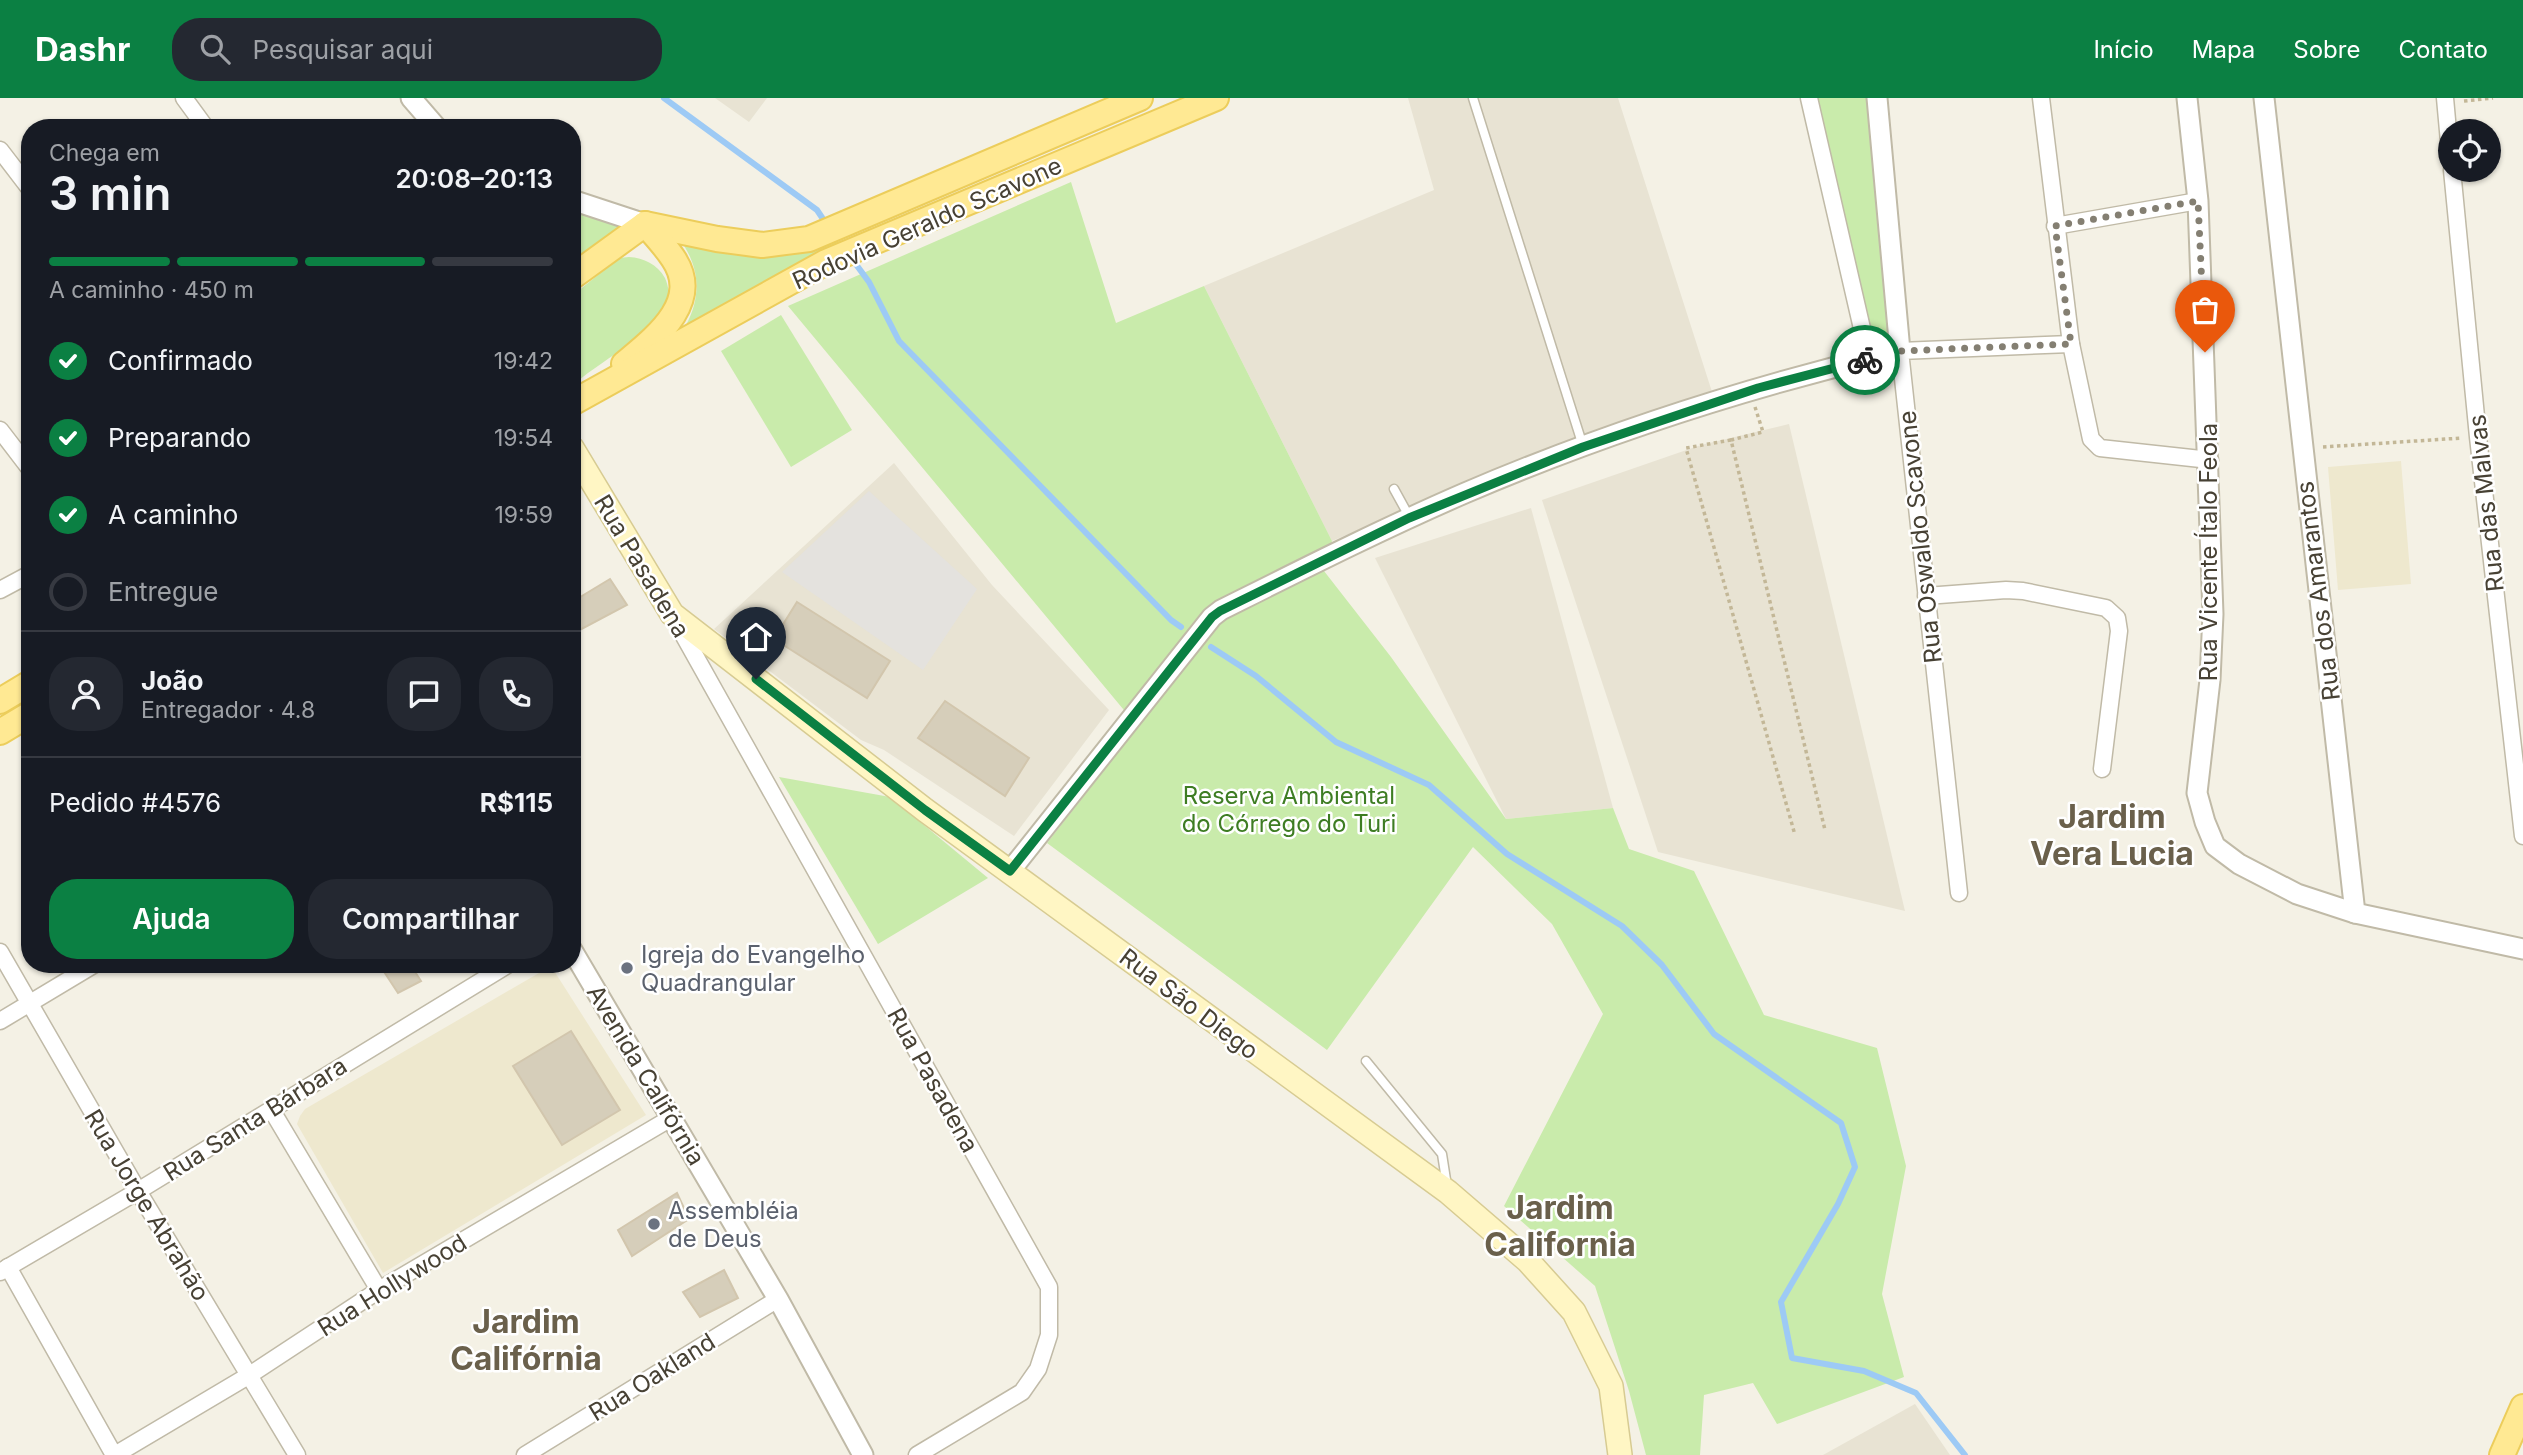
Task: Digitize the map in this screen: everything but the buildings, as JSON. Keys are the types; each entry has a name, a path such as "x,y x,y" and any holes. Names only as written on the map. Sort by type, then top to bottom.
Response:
{"main road":[{"name":"Rodovia Geraldo Scavone","path":"645,224 762,245 809,239 1140,98"},
{"name":"Rodovia Geraldo Scavone","path":"581,399 826,262 1216,98"},
{"path":"581,270 645,224 675,259 683,283 676,314 639,351 581,399"},
{"name":"Rua Pasadena","path":"581,463 672,614"},
{"name":"Rua São Diego","path":"672,614 925,810 1332,1110 1448,1192 1528,1261 1574,1312 1611,1386 1620,1455"},
{"path":"0,701 21,688"},
{"path":"0,732 21,719"},
{"path":"2502,1455 2523,1407"}],"street":[{"path":"184,98 199,119"},
{"path":"411,98 429,119"},
{"path":"1809,98 1869,359"},
{"name":"Rua Oswaldo Scavone","path":"1877,98 1900,351 1959,893"},
{"path":"2041,98 2071,344 2085,423 2091,439 2100,448 2210,460"},
{"name":"Rua Vicente Ítalo Feola","path":"2187,98 2198,201 2210,460 2213,614 2210,680 2197,793 2205,822 2216,846 2239,864 2297,894 2355,913"},
{"name":"Rua dos Amarantos","path":"2264,98 2355,913"},
{"path":"2445,101 2447,119"},
{"path":"0,150 21,177"},
{"name":"Rua das Malvas","path":"2453,182 2478,437 2523,836"},
{"path":"2055,226 2198,201"},
{"path":"581,203 645,224"},
{"path":"1010,871 1212,617 1346,547 1409,518 1583,447 1750,391 1900,351 2071,344"},
{"path":"0,430 21,457"},
{"path":"0,590 21,579"},
{"path":"1926,596 2006,590 2106,608 2117,618 2119,631 2102,769"},
{"name":"Rua Pasadena","path":"672,614 1049,1287 1049,1335 1038,1369 1022,1392 917,1455"},
{"path":"711,684 723,669 738,666"},
{"path":"2355,913 2523,948"},
{"name":"Rua Jorge Abrahão","path":"0,952 138,1191 297,1455"},
{"name":"Avenida Califórnia","path":"581,965 778,1299 863,1455"},
{"path":"0,1021 80,973"},
{"name":"Rua Santa Bárbara","path":"4,1270 494,973"},
{"path":"271,1109 379,1290"},
{"name":"Rua Hollywood","path":"115,1455 248,1376 379,1290 671,1118"},
{"path":"4,1270 115,1455"},
{"name":"Rua Oakland","path":"525,1455 778,1299"}],"lane":[{"path":"1473,98 1583,447"},
{"path":"1394,489 1409,518"},
{"path":"1366,1060 1442,1154 1448,1192"}],"path":[{"path":"2445,101 2493,98"},
{"path":"1750,391 1763,432 1686,448 1795,835"},
{"path":"2301,448 2478,437"},
{"path":"1731,440 1825,830"}],"shaded area":[{"path":"715,98 767,98 749,122"},
{"path":"1408,98 1618,98 1713,395 1513,465 1332,541 1204,286 1434,190"},
{"path":"1789,424 1905,911 1658,852 1542,500 1701,445"},
{"path":"2401,461 2411,584 2338,590 2328,467"},
{"path":"894,463 992,585 1109,710 1014,836 884,750 861,740 714,629"},
{"path":"869,491 977,589 923,670 782,572"},
{"path":"1531,508 1613,808 1506,819 1375,558"},
{"path":"539,973 555,973 646,1115 383,1273 297,1124 305,1109"},
{"path":"1915,1404 1950,1455 1823,1455"}],"green space":[{"path":"1809,98 1877,98 1900,351 1869,359"},
{"name":"Reserva Ambiental do Córrego do Turi","path":"1071,182 1116,323 1204,286 1332,541 1324,571 1391,657 1506,819 1613,808 1629,849 1694,871 1764,1015 1877,1048 1906,1166 1882,1294 1904,1377 1777,1424 1753,1383 1704,1395 1700,1455 1646,1455 1629,1391 1595,1286 1504,1206 1603,1014 1552,924 1473,847 1327,1050 1047,843 1138,727 788,306"},
{"path":"581,210 623,228 581,255"},
{"path":"677,236 819,247 844,240 686,325 695,302 696,279 690,257"},
{"path":"619,258 640,259 658,269 666,282 669,302 666,310 649,329 581,378 581,289"},
{"path":"781,315 852,430 791,467 721,351"},
{"path":"779,777 890,797 988,878 878,944"}],"waterway":[{"path":"664,98 817,210 823,219"},
{"path":"855,263 869,282 899,341 1171,620 1181,627"},
{"path":"1211,647 1256,676 1336,742 1429,785 1507,854 1622,926 1662,965 1714,1034 1841,1123 1855,1167 1838,1204 1781,1302 1792,1358 1864,1371 1916,1393 1965,1455"}],"way so far":[{"path":"1865,360 1900,351 2071,344 2055,226 2198,201 2205,352"}],"place":[{"name":"Igreja do Evangelho Quadrangular","path":"627,968"},
{"name":"Assembléia de Deus","path":"654,1224"}],"district":[{"name":"Jardim Vera Lucia","path":"2112,834"},
{"name":"Jardim California","path":"1560,1226"},
{"name":"Jardim Califórnia","path":"526,1340"}],"route":[{"path":"756,679 925,810 1010,871 1212,617 1220,611 1409,518 1583,447 1758,388 1865,360"}]}
